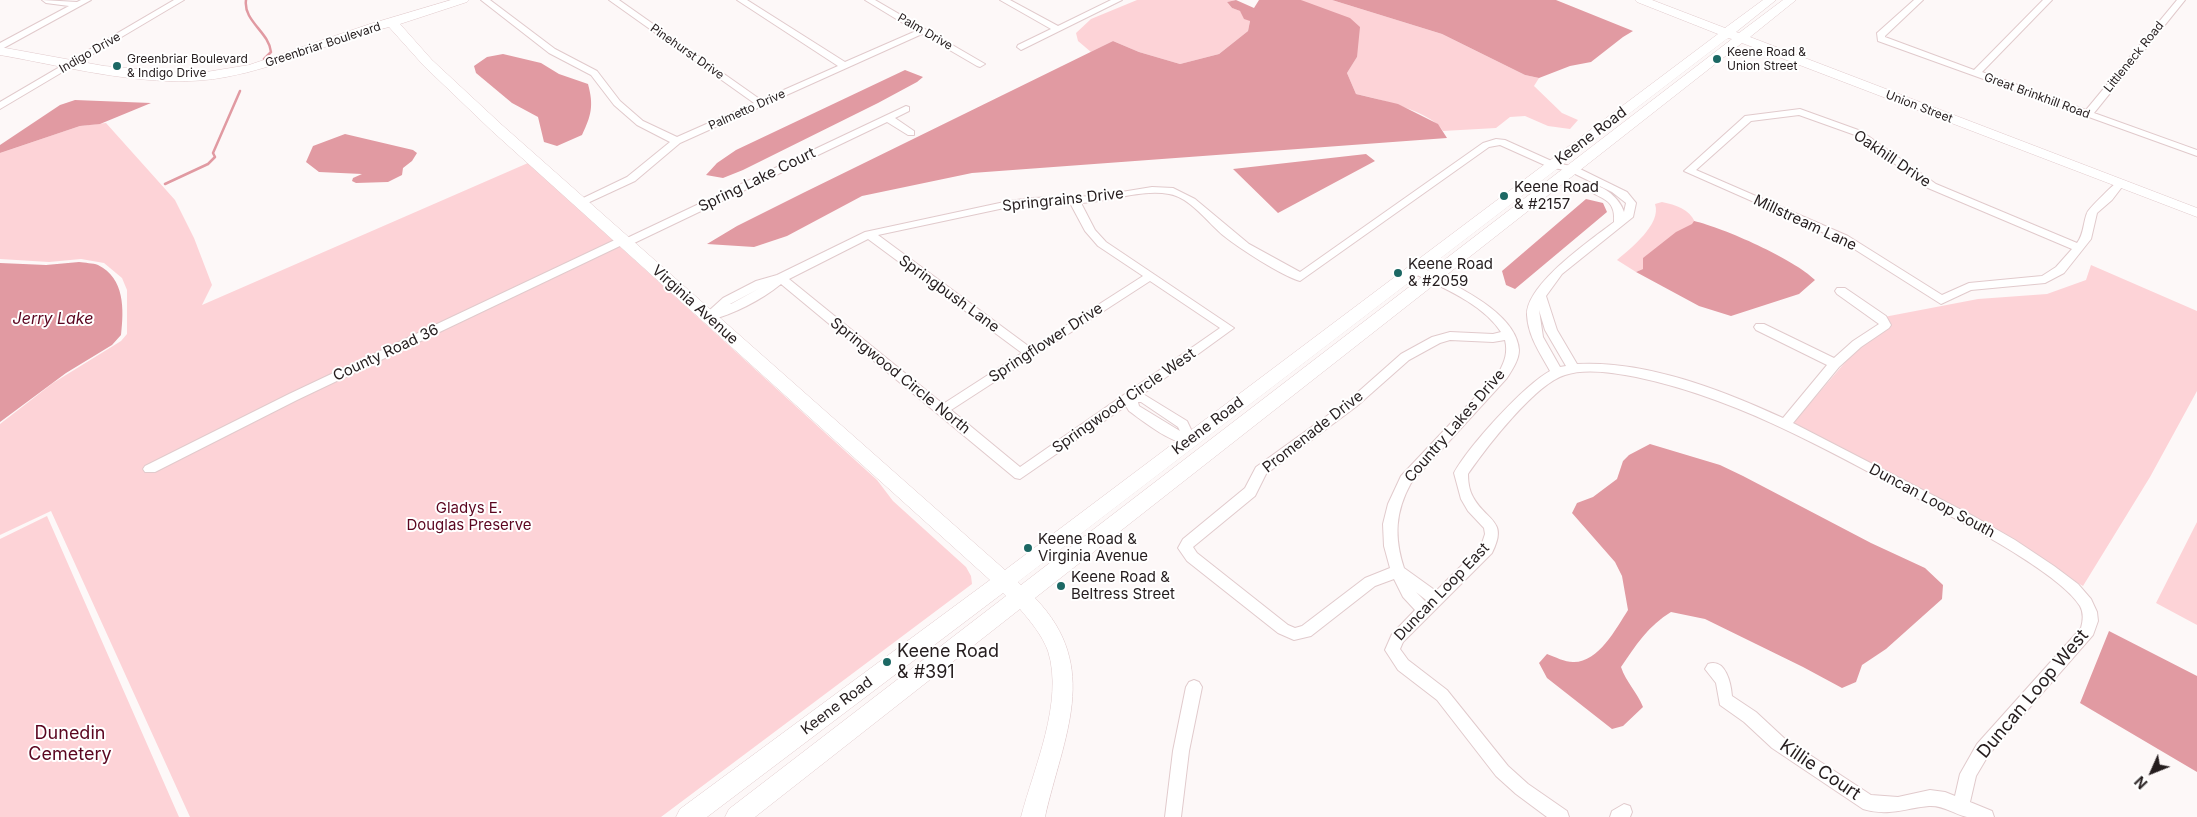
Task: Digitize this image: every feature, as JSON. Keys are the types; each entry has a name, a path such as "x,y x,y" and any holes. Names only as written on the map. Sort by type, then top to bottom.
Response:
{"main road":[{"name":"Greenbriar Boulevard","path":"0,51 104,70 180,78 224,74 268,63 374,27 463,0"},
{"name":"Union Street","path":"1641,0 2197,213"},
{"name":"Keene Road","path":"688,817 1154,468 1770,0"},
{"path":"1741,38 1738,35 1741,29 1779,0"},
{"name":"Keene Road","path":"737,817 1790,0"},
{"name":"Virginia Avenue","path":"392,23 428,63 580,203 1004,581 1037,614 1048,629 1056,645 1062,676 1063,694 1060,715 1033,817"},
{"path":"1674,90 1687,73 1726,42 1728,37 1726,33"},
{"path":"1020,597 1020,587 1031,572 1129,498 1154,468"},
{"path":"776,786 813,742 991,607 1002,591 1004,581"}],"street":[{"path":"46,0 78,5"},
{"path":"0,48 87,0"},
{"name":"Indigo Drive","path":"0,106 180,0"},
{"path":"485,0 552,51 594,73 617,103 640,123 676,141"},
{"name":"Pinehurst Drive","path":"613,0 761,104"},
{"path":"741,0 845,66"},
{"name":"Palm Drive","path":"869,0 980,64"},
{"path":"1004,0 1058,29"},
{"path":"1021,46 1118,0"},
{"name":"Great Brinkhill Road","path":"1919,0 1880,35 1885,41 2197,153"},
{"path":"1975,74 2048,0"},
{"name":"Littleneck Road","path":"2088,114 2181,0"},
{"name":"Palmetto Drive","path":"580,203 631,179 676,141 923,32"},
{"name":"Spring Lake Court","path":"624,242 906,109"},
{"name":"Oakhill Drive","path":"1689,171 1748,118 1800,112 1858,133 1932,186 2077,247"},
{"path":"888,118 911,133"},
{"name":"Springrains Drive","path":"708,317 734,308 768,290 781,278 869,234 1009,204 1032,201 1097,199 1152,190 1173,191 1191,201 1245,246 1300,277 1490,143 1502,142 1509,144 1553,165"},
{"path":"1553,165 1616,190 1631,203 1631,212 1558,272 1534,305 1533,314 1540,344 1557,373"},
{"name":"Millstream Lane","path":"1689,171 1844,238 1941,300 1969,288 2045,279 2054,276 2077,247"},
{"path":"2077,247 2086,239 2092,212 2108,198 2120,183"},
{"path":"1074,200 1090,231 1102,244 1151,276"},
{"name":"Springbush Lane","path":"869,234 1030,353"},
{"name":"County Road 36","path":"150,469 293,396 624,242"},
{"path":"1415,269 1476,304 1496,319 1509,335"},
{"name":"Springwood Circle West","path":"1020,474 1228,328 1151,276"},
{"name":"Springflower Drive","path":"942,410 1151,276"},
{"name":"Springwood Circle North","path":"781,278 1020,474"},
{"path":"1785,424 1836,364 1857,344 1885,325 1882,319 1840,291"},
{"path":"1541,296 1552,330 1574,368"},
{"path":"1760,327 1836,364"},
{"name":"Promenade Drive","path":"1398,571 1381,576 1370,582 1306,632 1294,634 1283,629 1199,563 1187,552 1186,548 1191,540 1250,492 1261,471 1354,403 1405,357 1436,340 1450,336 1493,338 1509,335"},
{"name":"Country Lakes Drive","path":"1425,610 1410,597 1402,583 1390,547 1389,522 1395,500 1406,480 1416,468 1503,375 1510,362 1513,349 1509,335"},
{"path":"1540,344 1558,342"},
{"name":"Duncan Loop East","path":"1561,817 1522,789 1502,771 1442,695 1403,665 1392,650 1396,638 1487,550 1494,536 1490,524 1472,506 1462,490 1460,473 1533,389 1557,373 1574,368 1617,370 1673,380 1729,399 1785,424"},
{"path":"1130,397 1132,408 1171,433 1190,440"},
{"name":"Duncan Loop South","path":"1785,424 1996,534 2036,560 2073,588"},
{"path":"1398,571 1436,599"},
{"name":"Duncan Loop West","path":"1961,805 1968,774 1983,749 2088,631 2092,622 2091,612 2086,602 2073,588"},
{"name":"Killie Court","path":"1713,669 1723,680 1725,700 1750,717 1778,743 1842,787 1869,803 1898,806 1930,798 1961,805"},
{"path":"1173,817 1180,751 1194,687"},
{"path":"1961,805 1986,817"}],"green space":[{"path":"1137,0 1236,0 1227,2 1250,21 1248,31 1219,54 1180,64 1139,52 1113,41 1091,52 1078,41 1076,33 1091,19"},
{"path":"1301,0 1332,0 1442,34 1525,75 1539,78 1534,86 1562,113 1578,120 1570,129 1548,126 1525,116 1510,117 1496,128 1443,131 1437,124 1416,112 1356,94 1347,73 1357,57"},
{"name":"Gladys E. Douglas Preserve","path":"106,123 175,200 194,238 212,285 202,305 528,163 877,480 893,501 966,567 971,576 972,584 661,817 190,817 51,511 0,535 0,424 53,383 121,341 127,334 127,290 122,278 104,263 81,259 49,262 0,259 0,153 80,126"},
{"path":"1662,202 1682,208 1695,222 1643,269 1636,272 1617,260 1644,235 1654,220 1655,204"},
{"path":"2091,265 2197,311 2197,391 2150,477 2083,586 1793,423 1884,317 1978,299 2047,294 2086,280"},
{"name":"Dunedin Cemetery","path":"47,516 179,817 0,817 0,539"},
{"path":"2197,522 2197,625 2156,603"}],"water":[{"path":"1236,0 1254,8 1259,0 1301,0 1350,18 1360,27 1357,57 1347,73 1356,94 1398,104 1438,124 1447,138 972,173 862,196 787,236 754,247 707,244 737,226 805,192 1113,41 1139,52 1180,64 1219,54 1248,31 1250,21 1244,19 1240,11 1232,8 1227,2"},
{"path":"1332,0 1556,0 1633,31 1591,62 1570,66 1539,78 1525,75 1442,34"},
{"path":"503,54 541,63 559,74 588,84 591,111 582,135 557,146 544,142 538,117 512,103 476,73 474,66 487,57"},
{"path":"905,70 923,77 878,103 743,170 723,178 706,175 717,163 736,150"},
{"path":"75,100 151,103 100,124 80,126 0,153 0,145 60,105"},
{"path":"345,134 413,150 417,153 412,161 403,168 402,175 388,182 356,183 352,181 353,178 362,174 319,172 306,162 313,146"},
{"path":"1366,154 1375,161 1278,213 1233,169"},
{"path":"1586,199 1603,203 1607,212 1515,289 1506,285 1502,271"},
{"path":"1694,221 1723,230 1758,245 1791,263 1815,280 1799,294 1731,316 1699,306 1636,272 1643,269 1643,258 1676,232 1692,224"},
{"name":"Jerry Lake","path":"79,262 98,265 107,271 118,286 122,305 121,335 112,345 66,373 0,422 0,263 46,265"},
{"path":"1650,444 1720,465 1871,543 1925,568 1943,585 1942,599 1886,649 1862,665 1856,682 1842,688 1705,619 1671,612 1649,630 1621,667 1643,707 1623,726 1612,729 1547,678 1539,663 1547,654 1573,662 1582,661 1590,657 1605,644 1628,610 1622,576 1615,562 1572,513 1577,503 1593,497 1617,479 1623,461 1629,455"},
{"path":"2109,631 2197,676 2197,772 2080,703"}],"waterway":[{"path":"246,0 248,14 269,45 271,52 264,59"},
{"path":"165,184 208,164 215,157 213,153 240,91"}],"place":[{"name":"Keene Road & Union Street","path":"1717,59"},
{"name":"Greenbriar Boulevard & Indigo Drive","path":"117,66"},
{"name":"Keene Road & #2157","path":"1504,196"},
{"name":"Keene Road & #2059","path":"1398,273"},
{"name":"Keene Road & Virginia Avenue","path":"1028,548"},
{"name":"Keene Road & Beltress Street","path":"1061,586"},
{"name":"Keene Road & #391","path":"887,662"}]}
